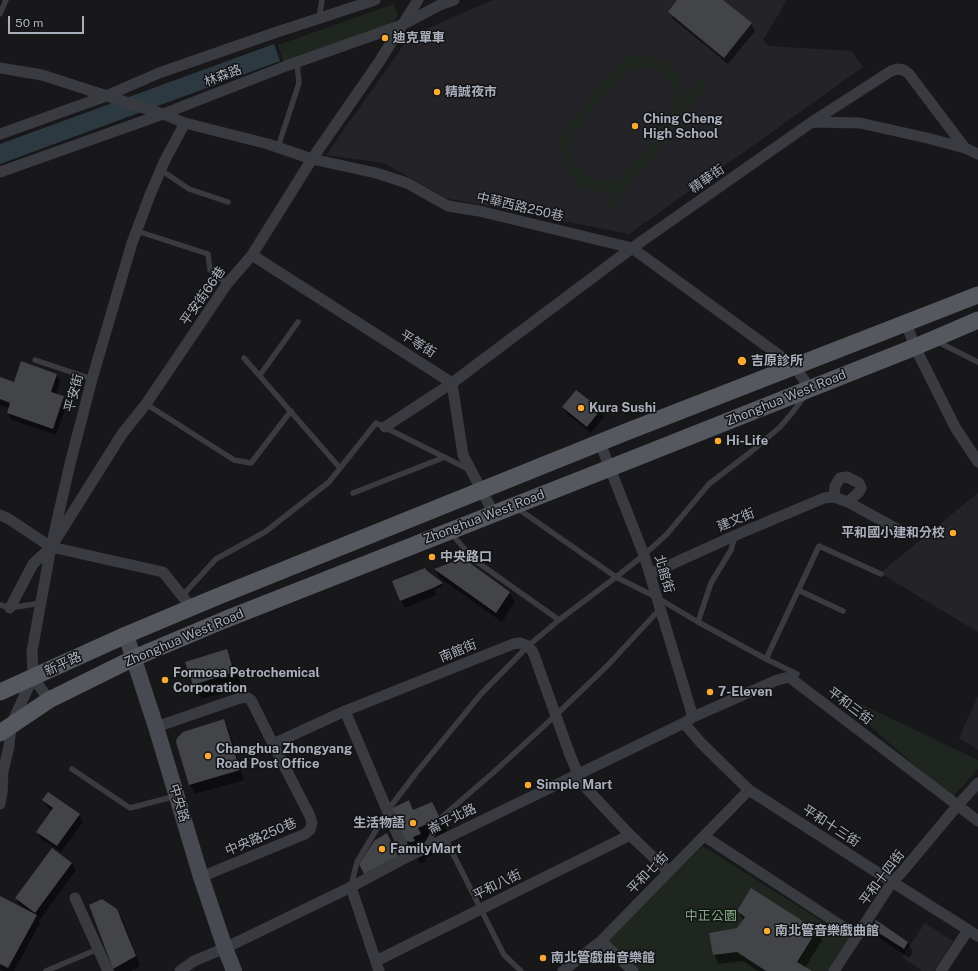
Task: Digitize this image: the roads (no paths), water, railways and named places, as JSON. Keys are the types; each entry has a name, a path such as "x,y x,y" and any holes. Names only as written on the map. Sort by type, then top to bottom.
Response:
{"main road":[{"name":"Zhonghua West Road","path":"126,635 187,601 481,490 978,295"},
{"name":"Zhonghua West Road","path":"6,734 49,700 134,658 224,620 915,347 978,320"},
{"name":"新平路","path":"0,692 126,635"}],"street":[{"name":"林森路","path":"0,134 106,96 159,73 375,0"},
{"name":"平安街66巷","path":"5,607 33,564 51,547 122,434 146,404 227,284 252,255 312,159 379,62 418,0"},
{"name":"林森路","path":"0,172 163,114 297,62 402,24 442,4 454,0"},
{"path":"0,68 42,75 163,114 185,124"},
{"name":"精華街","path":"384,427 452,382 632,248 812,122 886,73 898,69 904,70 913,78 965,148"},
{"path":"812,122 860,123 965,148 978,154"},
{"name":"中華西路250巷","path":"185,124 278,147 312,159 376,173 407,183 448,206 479,211 632,248 794,366 810,388"},
{"name":"平安街","path":"33,677 32,651 51,547 70,464 92,379 137,231 150,195 160,170 185,124"},
{"name":"平等街","path":"252,255 452,382"},
{"path":"906,323 915,347 955,427 978,462"},
{"path":"452,382 463,455 494,514"},
{"name":"北館街","path":"600,443 644,555 660,609 688,720"},
{"path":"848,502 859,492 861,488 859,483 847,477 840,478 835,486 834,497 848,502 897,530"},
{"name":"建文街","path":"650,574 736,535 824,498 834,497"},
{"path":"0,515 9,519 51,547 163,572 187,601"},
{"name":"中央路","path":"126,635 156,727 201,877 234,971"},
{"name":"南館街","path":"273,744 345,711 513,644 520,642 528,646"},
{"path":"528,646 533,652 578,774 586,789 630,836 669,872"},
{"path":"688,720 791,674"},
{"name":"平和三街","path":"791,674 978,821"},
{"path":"0,804 6,734 33,677 49,700"},
{"path":"156,727 246,697 252,700 273,744"},
{"path":"345,711 407,856"},
{"name":"崙平北路","path":"180,971 194,961 225,948 351,887 407,856 688,720"},
{"name":"平和十三街","path":"688,720 701,743 749,790 978,936"},
{"name":"中央路250巷","path":"201,877 304,834 310,830 312,823 310,816 273,744"},
{"name":"平和十四街","path":"834,971 892,882 978,783"},
{"name":"平和七街","path":"563,971 601,941 749,790"},
{"name":"平和八街","path":"378,966 480,909 630,836"},
{"path":"704,836 857,936"},
{"path":"351,887 378,966"},
{"path":"75,898 108,971"},
{"path":"940,971 968,930"},
{"path":"601,941 633,971"}],"lane":[{"path":"0,14 6,0"},
{"path":"319,18 322,0"},
{"path":"278,147 299,83 297,62"},
{"path":"160,170 189,190 228,202"},
{"path":"137,231 208,254 210,270 227,284"},
{"path":"260,375 298,322"},
{"path":"932,340 978,362"},
{"path":"244,358 340,468"},
{"path":"35,360 92,379"},
{"path":"351,887 357,862 388,810 416,773 481,694 528,646 644,555 667,534 709,484 780,427 810,388"},
{"path":"146,404 234,460 251,463 291,411"},
{"path":"187,601 216,559 265,532 329,482 376,423 471,471"},
{"path":"354,493 445,457"},
{"path":"514,506 616,577 656,597 791,674"},
{"path":"449,531 472,559 560,620"},
{"path":"698,622 711,583 731,550 736,535"},
{"path":"766,659 819,546 881,574"},
{"path":"798,590 843,611"},
{"path":"5,607 41,603"},
{"path":"425,848 442,817 556,715 608,665 660,609"},
{"path":"0,755 6,734"},
{"path":"72,769 130,808 177,796"},
{"path":"445,838 504,954 521,971"},
{"path":"46,971 98,950"}],"place":[{"name":"迪克單車","path":"385,38"},
{"name":"精誠夜市","path":"437,92"},
{"name":"Ching Cheng High School","path":"635,126"},
{"name":"吉原診所","path":"742,361"},
{"name":"Kura Sushi","path":"581,408"},
{"name":"Hi-Life","path":"718,441"},
{"name":"平和國小建和分校","path":"953,533"},
{"name":"中央路口","path":"432,557"},
{"name":"Formosa Petrochemical Corporation","path":"165,680"},
{"name":"7-Eleven","path":"710,692"},
{"name":"Changhua Zhongyang Road Post Office","path":"208,756"},
{"name":"Simple Mart","path":"528,785"},
{"name":"生活物語","path":"413,823"},
{"name":"FamilyMart","path":"382,849"},
{"name":"南北管音樂戲曲館","path":"767,931"},
{"name":"南北管戲曲音樂館","path":"543,958"}],"park label":[{"name":"中正公園","path":"711,916"}]}
